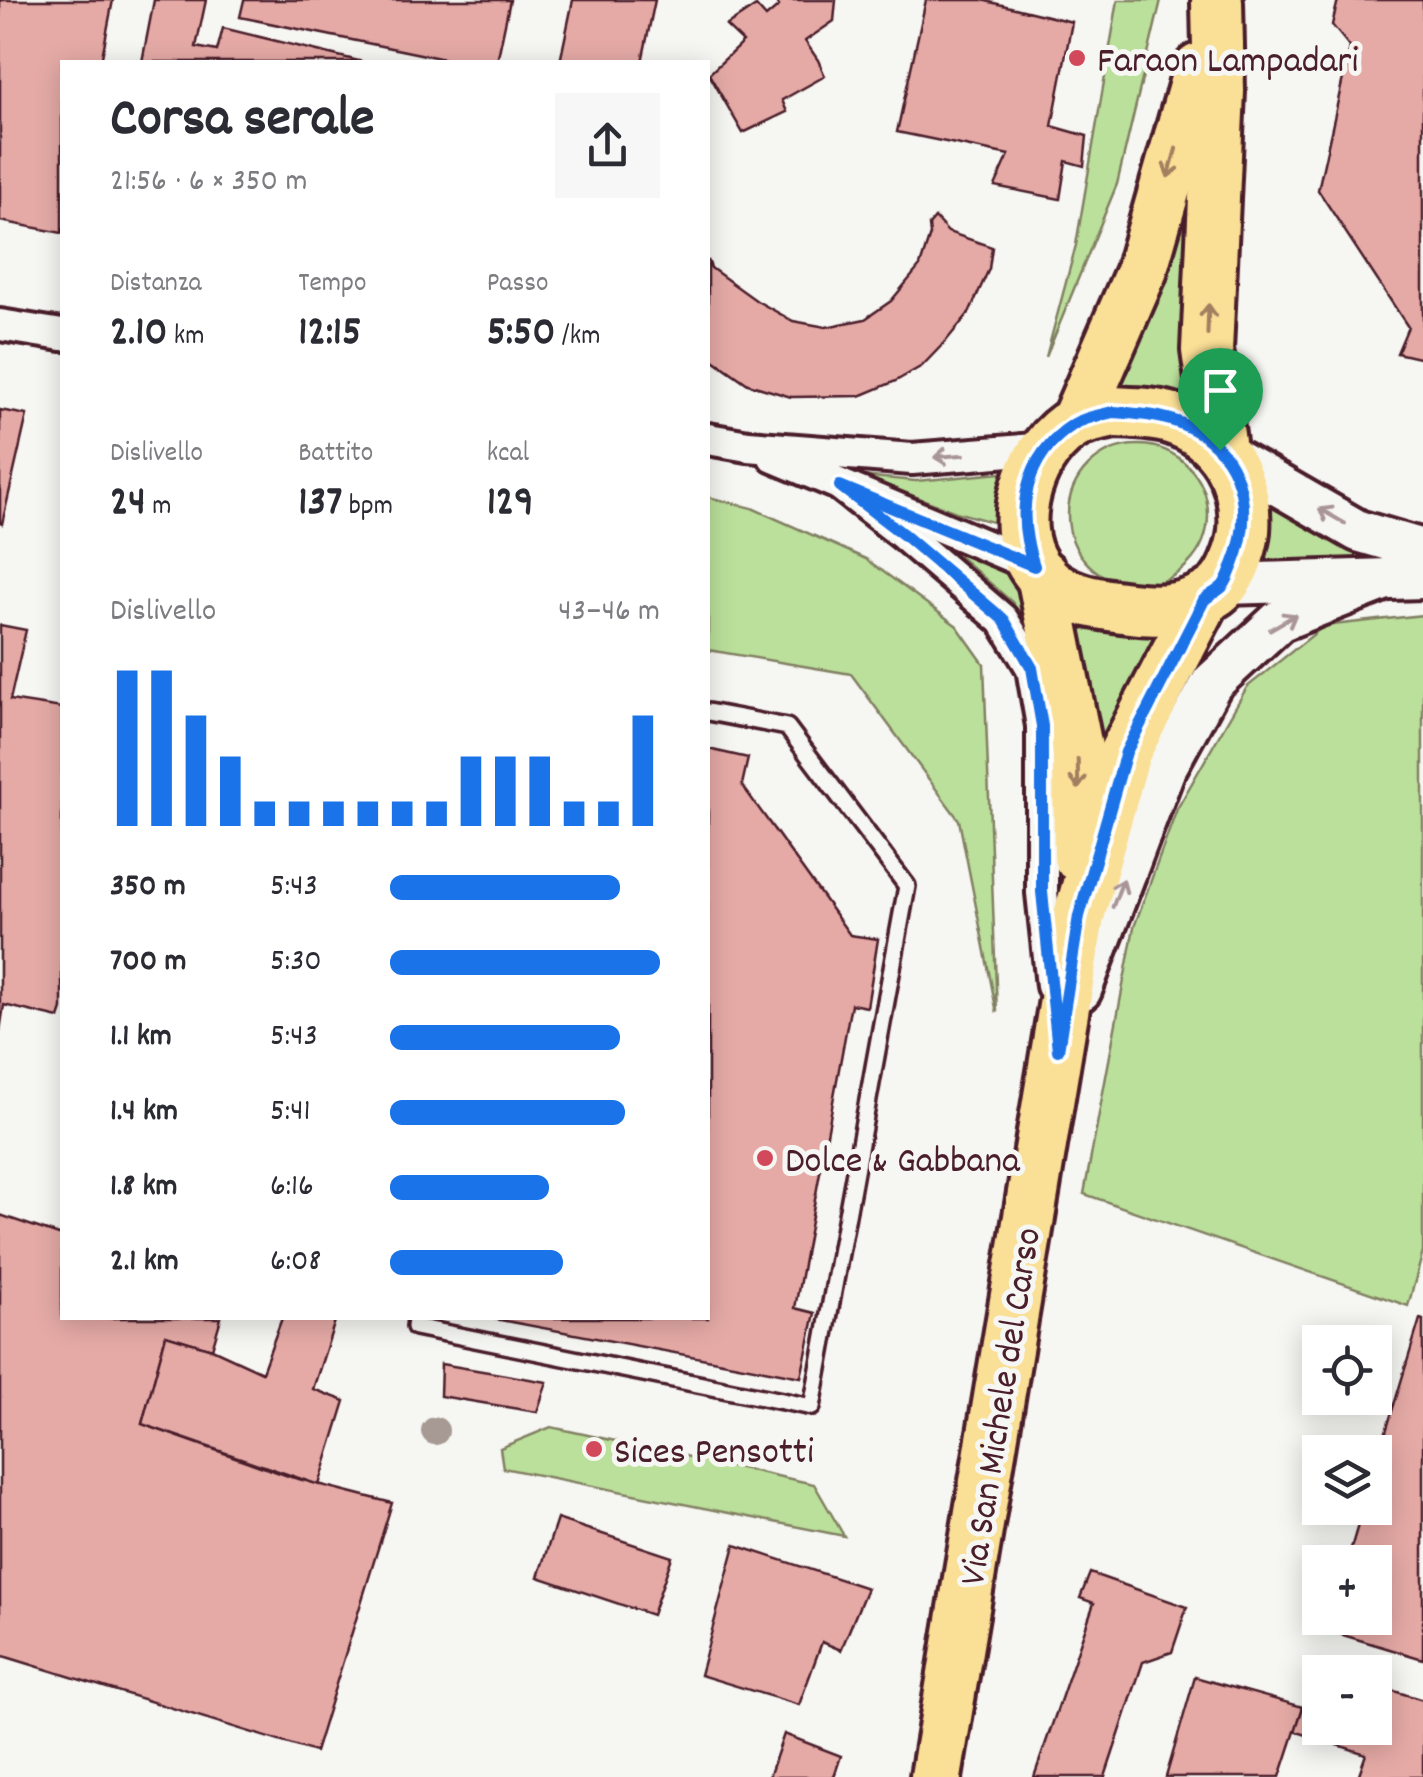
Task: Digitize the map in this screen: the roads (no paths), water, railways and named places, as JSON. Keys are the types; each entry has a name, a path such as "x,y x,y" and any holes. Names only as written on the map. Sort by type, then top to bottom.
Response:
{"main road":[{"path":"1079,916 1078,753 1038,570 1025,544 1022,506 1035,465 1062,435 1142,272 1217,1"},
{"path":"1079,916 1126,752 1243,540 1246,513 1242,490 1223,452 1207,350 1218,91 1217,1"},
{"path":"1062,435 1113,412 1152,414 1176,420 1202,434 1223,452"},
{"path":"1038,570 1060,590 1090,603 1147,610 1188,608 1215,592"},
{"name":"Via San Michele del Carso","path":"936,1777 1079,916"}],"street":[{"path":"0,325 60,335"},
{"path":"710,439 912,459 1062,435"},
{"path":"748,446 1038,570"},
{"path":"1223,452 1358,531 1423,550"},
{"path":"840,486 917,545 1004,620 1032,668 1042,726 1042,892 1058,1050"},
{"path":"1058,1050 1164,771 1212,683 1279,621 1405,579"},
{"path":"1215,592 1405,579"}],"lane":[{"path":"416,1320 415,1326 812,1407 907,886 787,727 710,712"}],"place":[{"name":"Faraon Lampadari","path":"1077,58"},
{"name":"Dolce & Gabbana","path":"765,1158"},
{"name":"Sices Pensotti","path":"594,1449"}]}
